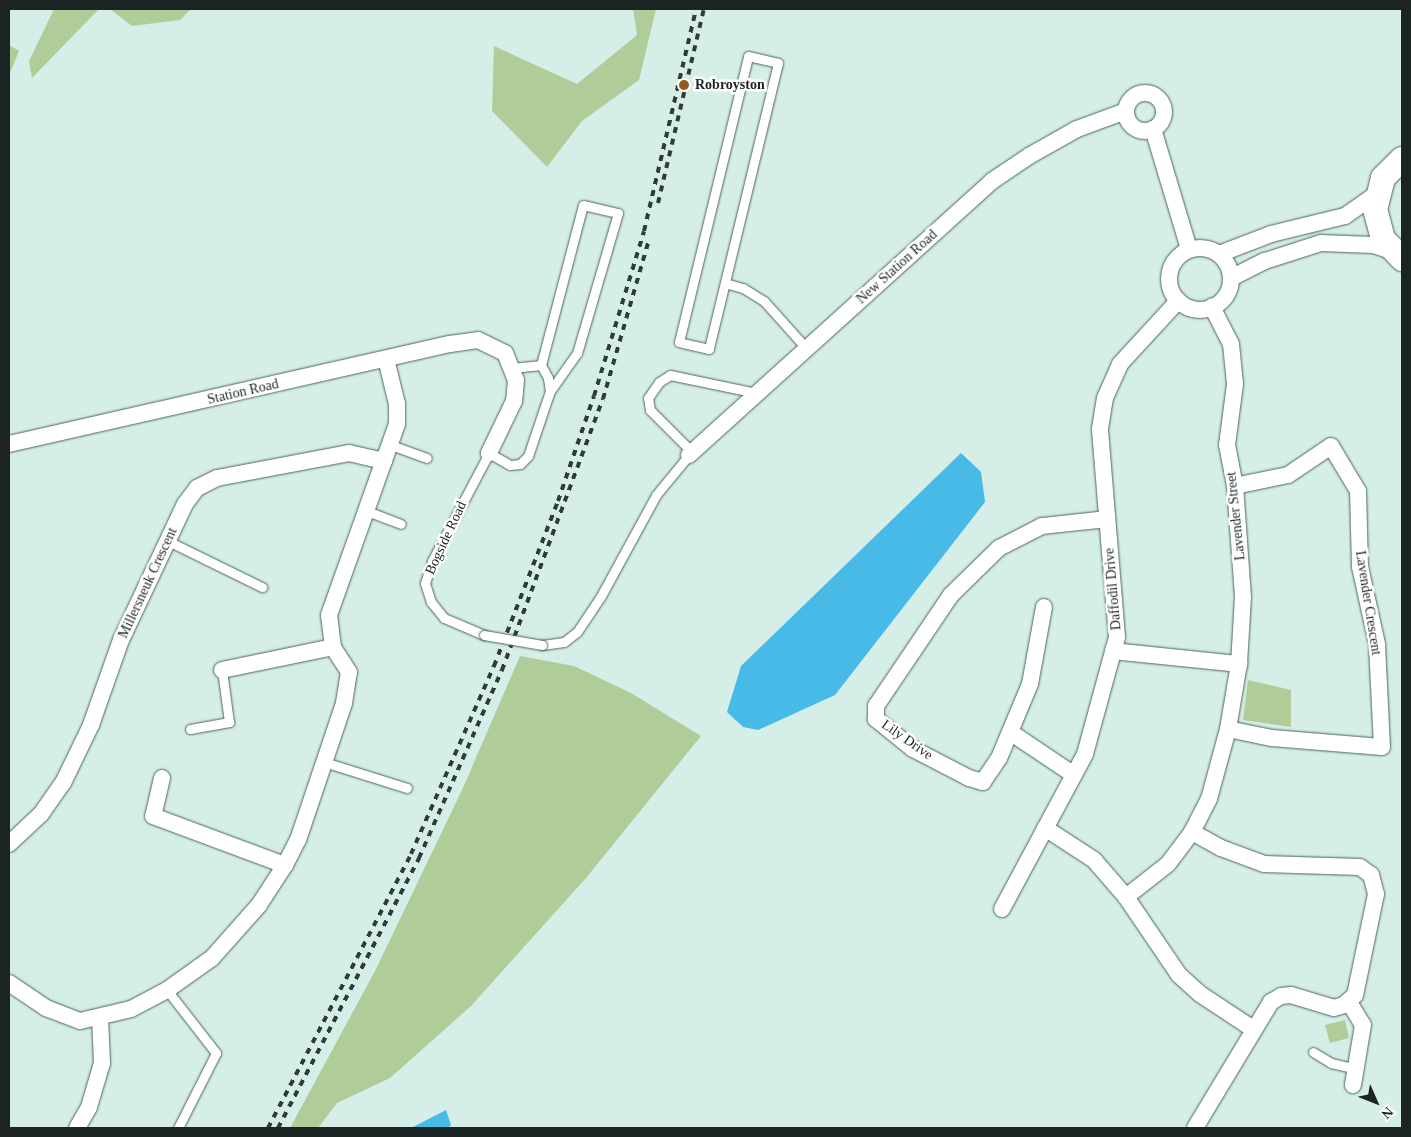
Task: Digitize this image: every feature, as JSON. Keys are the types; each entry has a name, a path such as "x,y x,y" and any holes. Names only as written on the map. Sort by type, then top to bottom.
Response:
{"street":[{"path":"1153,94 1164,109 1162,121 1153,129 1134,127 1126,111 1135,96 1153,94"},
{"name":"New Station Road","path":"690,454 992,182 1029,156 1077,129 1126,111"},
{"path":"1153,129 1189,249"},
{"path":"1397,255 1377,225 1376,194 1383,178 1402,159"},
{"path":"1219,254 1271,234 1345,216 1376,194"},
{"path":"1231,278 1265,261 1322,243 1373,245 1397,255"},
{"path":"1205,248 1219,254 1230,269 1231,278 1224,298 1212,307 1196,310 1178,302 1170,288 1169,272 1173,263 1189,249 1205,248"},
{"name":"Daffodil Drive","path":"1002,909 1085,754 1117,637 1100,429 1105,398 1120,364 1178,302"},
{"name":"Lavender Street","path":"1126,897 1168,864 1192,832 1209,799 1228,729 1239,664 1243,597 1235,486 1228,445 1235,384 1231,344 1212,307"},
{"name":"Station Road","path":"9,444 478,340 505,353 512,368"},
{"path":"9,983 63,1016 80,1021 131,1010 167,990 212,958 259,905 286,865 298,840 344,703 349,672 333,646 328,615 397,424 397,404 386,359"},
{"name":"Bogside Road","path":"489,453 514,401 516,380 512,368"},
{"name":"Lavender Crescent","path":"1228,729 1272,738 1382,747 1376,644 1360,567 1358,490 1331,446 1288,475 1235,486"},
{"name":"Millersneuk Crescent","path":"9,844 41,814 63,783 91,724 122,640 190,496 217,478 349,453 384,461"},
{"name":"Lily Drive","path":"1044,607 1030,684 999,758 983,782 969,778 928,756 885,729 876,719 876,706 951,595 999,548 1042,526 1107,519"},
{"path":"222,670 333,646"},
{"path":"1113,651 1239,664"},
{"path":"1010,732 1074,775"},
{"path":"162,778 153,816 286,865"},
{"path":"1045,828 1094,860 1126,897 1179,975 1200,994 1254,1029"},
{"path":"1192,832 1221,848 1264,864 1355,866 1371,875 1376,902 1355,996 1349,1002 1334,1008 1291,995 1281,996 1270,1002 1195,1128"},
{"path":"1349,1002 1363,1025 1353,1085"},
{"path":"77,1128 89,1108 102,1063 100,1018"}],"lane":[{"path":"748,56 778,63 725,282 709,349 679,342 748,56"},
{"path":"489,453 510,465 524,460 550,391 577,353 618,213 583,205 541,365 548,378 550,391"},
{"path":"725,282 743,288 764,301 806,348"},
{"path":"512,368 541,365"},
{"path":"690,454 650,410 648,398 660,382 670,375 757,393"},
{"path":"391,445 427,458"},
{"name":"Bogside Road","path":"489,453 432,561 425,583 431,602 444,618 484,635 542,645 564,642 578,632 601,596 656,495 690,454"},
{"path":"367,511 401,524"},
{"path":"168,540 262,586"},
{"path":"190,729 229,722 222,670"},
{"path":"324,762 407,788"},
{"path":"167,990 216,1053 178,1128"},
{"path":"1313,1052 1331,1063 1356,1069"}],"green space":[{"path":"54,9 99,9 32,78 29,61"},
{"path":"110,9 191,9 180,20 132,26"},
{"path":"633,9 656,9 639,80 582,121 547,167 492,111 494,46 577,84 637,35"},
{"path":"9,45 19,51 9,76"},
{"path":"520,656 574,666 631,693 701,736 586,878 471,1006 390,1078 337,1103 318,1128 290,1128 375,971 462,790"},
{"path":"1248,680 1291,690 1291,727 1243,720"},
{"path":"1345,1020 1349,1038 1330,1043 1325,1025"}],"water":[{"path":"961,453 981,472 985,502 835,695 758,730 743,727 727,712 741,666"},
{"path":"446,1110 451,1125 448,1128 411,1128"}],"railway":[{"path":"268,1128 411,854 494,666 558,501 594,396 644,231 696,9"},
{"path":"658,203 704,9"},
{"path":"278,1128 419,858 502,670 603,399 649,240"}],"place":[{"name":"Robroyston","path":"684,85"}]}
